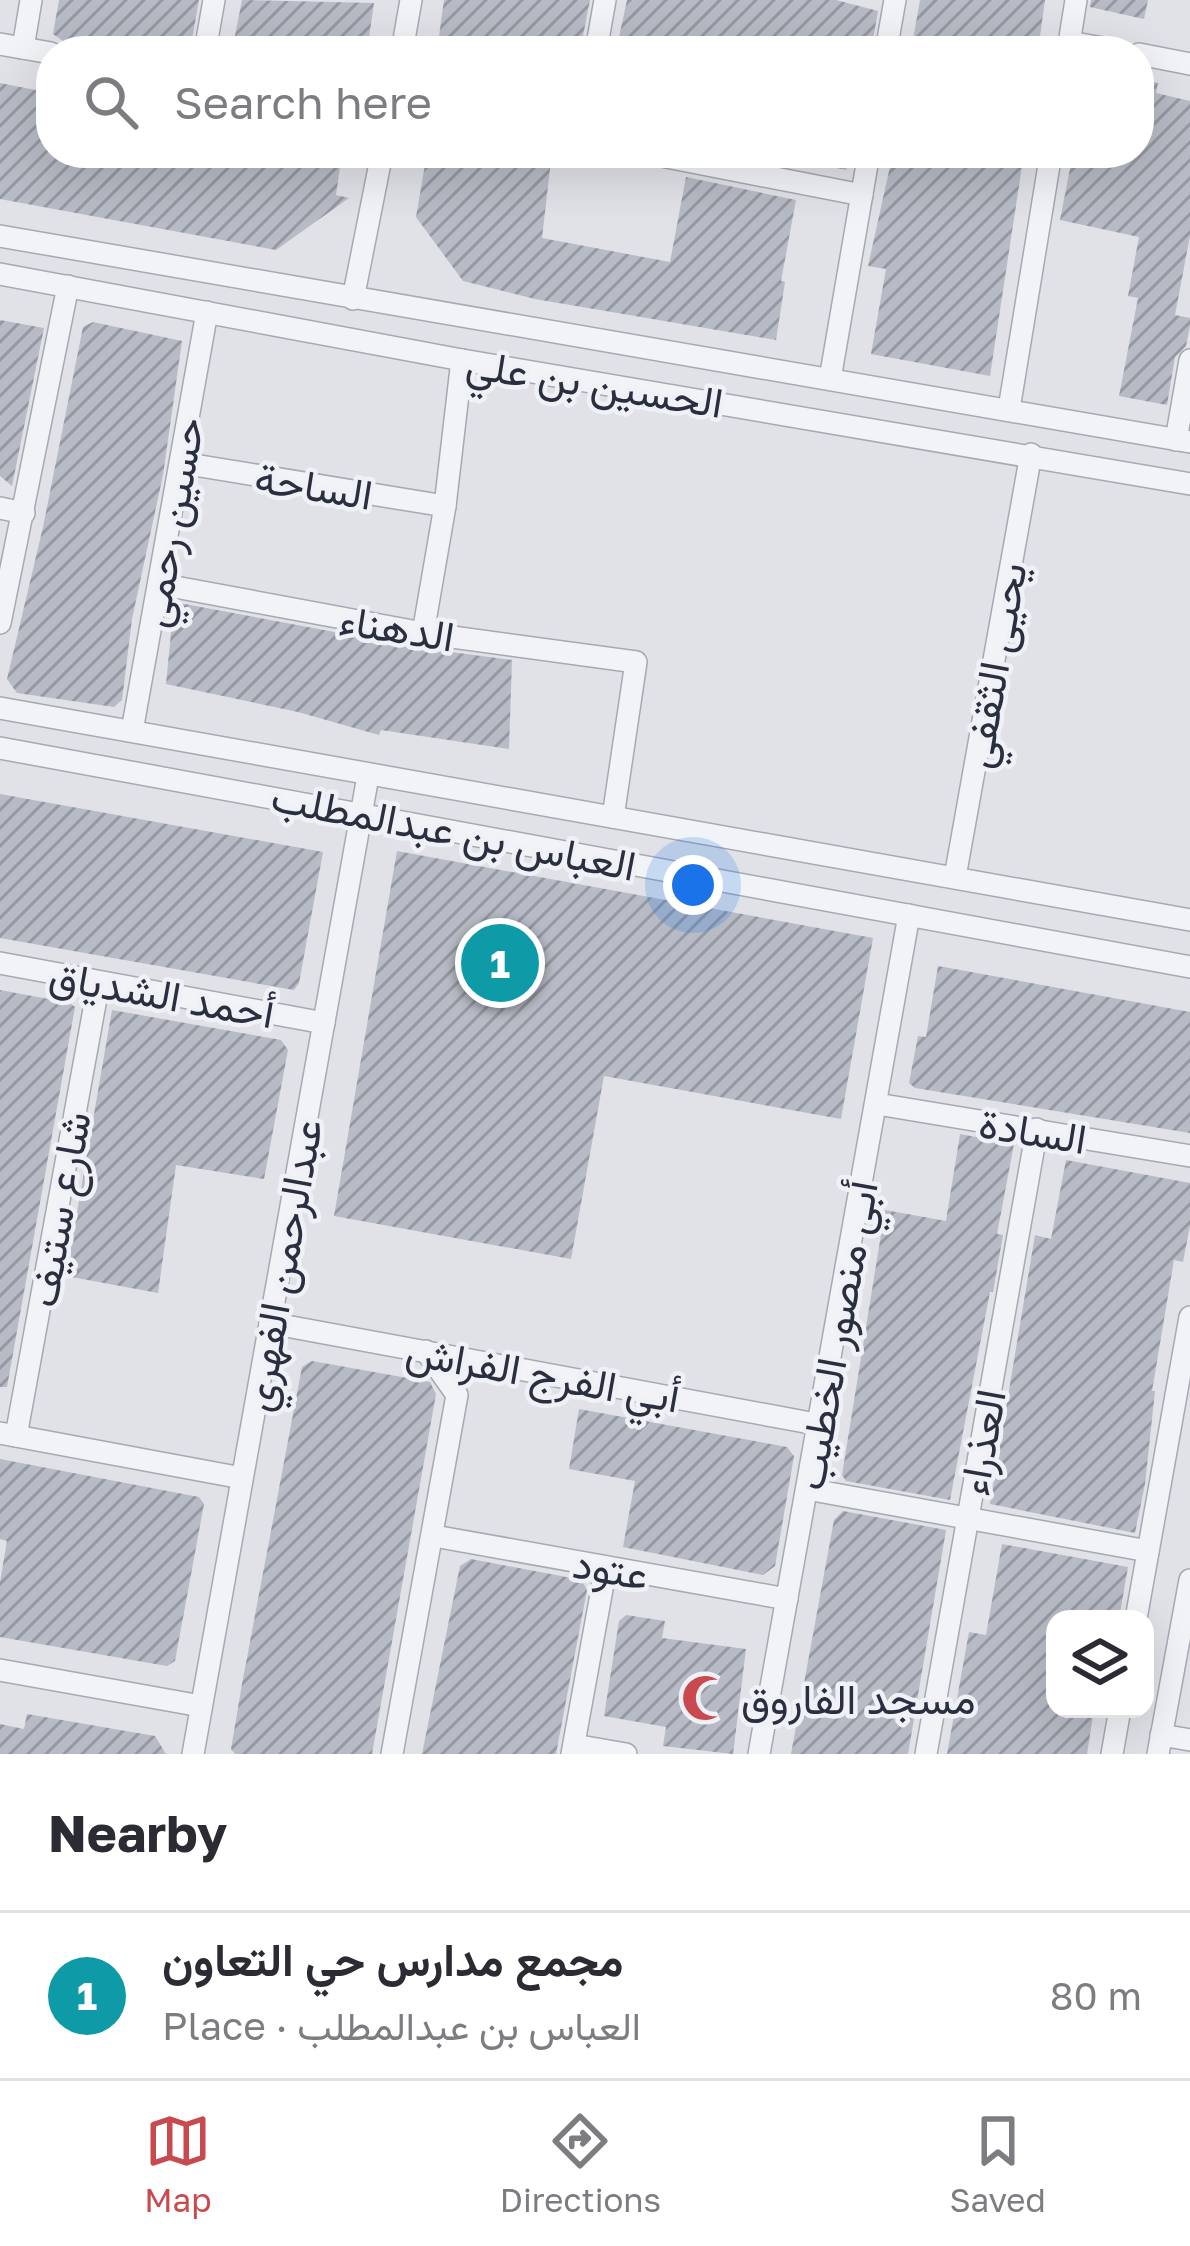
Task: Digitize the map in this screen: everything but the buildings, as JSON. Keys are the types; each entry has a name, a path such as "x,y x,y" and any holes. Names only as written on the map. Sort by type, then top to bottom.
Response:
{"street":[{"path":"23,48 31,0"},
{"path":"208,36 214,0"},
{"path":"405,36 412,0"},
{"path":"599,36 605,0"},
{"path":"889,36 895,0"},
{"path":"1070,36 1076,0"},
{"path":"0,44 36,50"},
{"path":"1154,58 1190,64"},
{"path":"353,299 379,168"},
{"path":"723,168 862,195"},
{"path":"830,379 866,168"},
{"path":"1009,409 1049,168"},
{"name":"الحسين بن علي","path":"0,236 1183,441"},
{"name":"الحسين بن علي","path":"0,274 462,360 1190,484"},
{"path":"0,623 68,286"},
{"name":"حسين رحمي","path":"132,731 207,312"},
{"path":"423,632 445,506 462,360"},
{"path":"1183,441 1190,360"},
{"name":"يحيى الثقفي","path":"955,877 1031,454"},
{"name":"الساحة","path":"182,463 445,506"},
{"path":"0,508 25,513"},
{"name":"الدهناء","path":"159,584 423,632 636,662 614,817"},
{"name":"العباس بن عبدالمطلب","path":"0,708 1190,920"},
{"name":"العباس بن عبدالمطلب","path":"0,748 1190,967"},
{"path":"337,808 344,797 340,771"},
{"name":"عبدالرحمن الفهري","path":"193,1754 368,776"},
{"path":"392,818 384,795 400,781"},
{"name":"أبي منصور الخطيب","path":"759,1754 909,915"},
{"name":"أحمد الشدياق","path":"0,963 324,1023"},
{"name":"شارع ستيف","path":"8,1435 99,982"},
{"name":"السادة","path":"877,1104 1190,1156"},
{"name":"العذراء","path":"926,1754 1037,1130"},
{"path":"1138,1610 1190,1317"},
{"name":"أبي الفرج الفراش","path":"270,1323 816,1424"},
{"path":"392,1754 458,1395 426,1351"},
{"path":"8,1435 242,1478"},
{"path":"807,1489 1148,1551"},
{"name":"عتود","path":"434,1536 787,1599"},
{"path":"606,1568 573,1749 626,1754"},
{"path":"1190,1580 1160,1744 1190,1740"},
{"path":"0,1670 201,1706"},
{"path":"1112,1754 1118,1718"}],"place":[{"name":"مجمع مدارس حي التعاون","path":"500,963"},
{"name":"مسجد الفاروق","path":"705,1698"}]}
